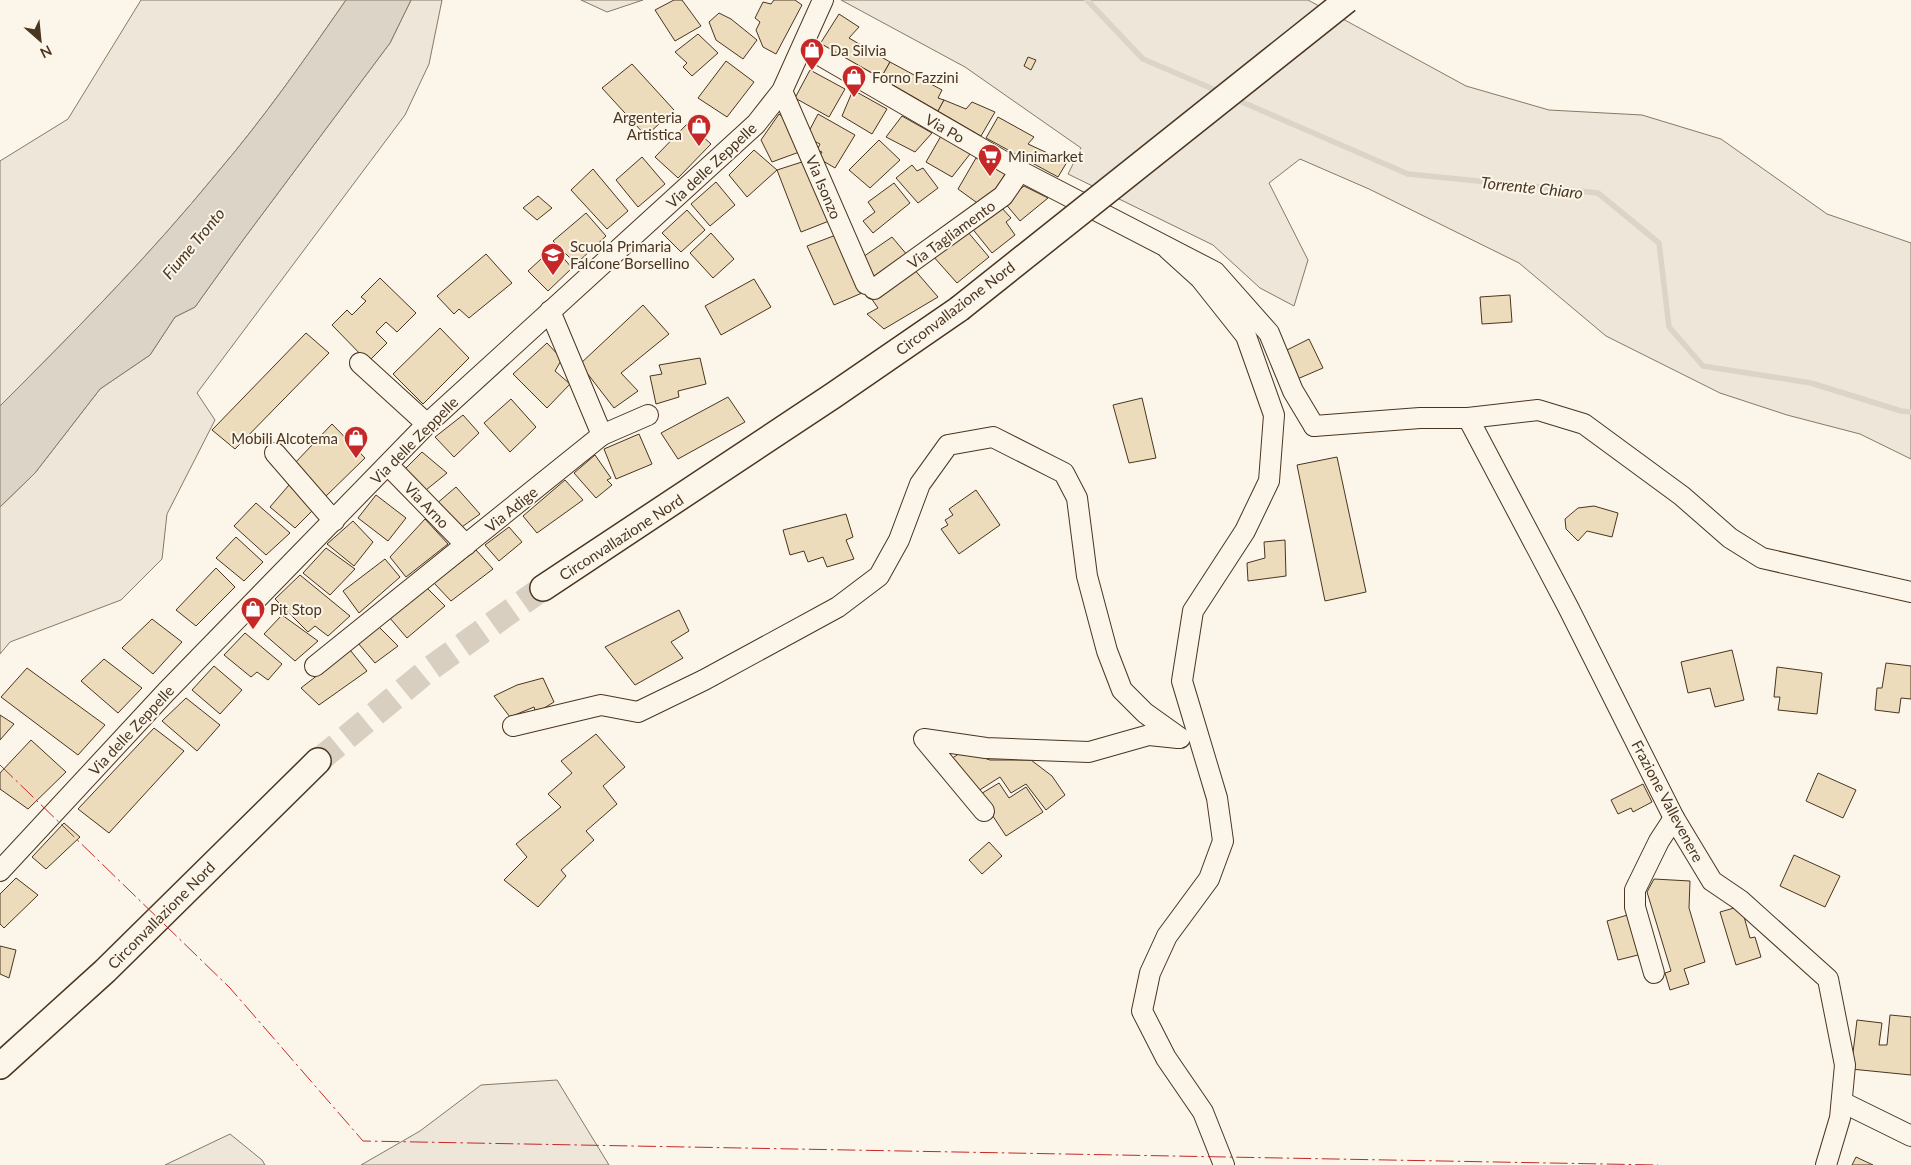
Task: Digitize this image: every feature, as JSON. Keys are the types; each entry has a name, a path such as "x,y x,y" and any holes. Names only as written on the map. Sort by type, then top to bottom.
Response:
{"main road":[{"name":"Circonvallazione Nord","path":"543,588 826,401 959,309 1347,0"},
{"name":"Circonvallazione Nord","path":"0,1066 104,971 318,761"}],"street":[{"name":"Via delle Zeppelle","path":"0,871 166,692 427,424 756,124 782,91 804,46 821,4"},
{"name":"Via Po","path":"804,46 1020,171 1168,248"},
{"name":"Via Isonzo","path":"782,91 870,286"},
{"name":"Via Tagliamento","path":"870,286 1003,196 1020,171"},
{"path":"1168,248 1215,272 1270,333 1293,391 1314,426 1420,418 1468,418 1538,410 1584,424 1682,496 1730,538 1762,558 1911,592"},
{"path":"1168,248 1200,278 1246,336 1274,415 1269,481 1245,531 1192,611 1182,681 1204,761 1217,798 1223,840 1209,879 1167,936 1150,973 1142,1011 1166,1058 1203,1112 1224,1165"},
{"path":"550,312 602,436"},
{"path":"360,363 427,424"},
{"name":"Via Adige","path":"316,666 602,436 648,415"},
{"name":"Frazione Vallevenere","path":"1468,418 1568,607 1674,818 1712,881 1740,900 1828,979 1845,1065 1840,1118 1826,1165"},
{"path":"513,726 601,705 638,712 704,680 838,607 879,576 899,540 920,484 948,445 993,437 1064,473 1077,498 1087,576 1107,651 1122,690 1146,713 1180,738 1204,761"},
{"path":"275,453 334,521"},
{"name":"Via Arno","path":"388,465 466,545"},
{"path":"984,811 924,739 986,748 1089,752 1149,735 1180,738"},
{"path":"1654,973 1635,907 1636,890 1659,841 1674,818"},
{"path":"1842,1102 1911,1136"}],"shaded area":[{"path":"141,0 346,0 268,110 192,203 112,292 0,406 0,161 68,119"},
{"path":"411,0 442,0 429,64 405,115 197,393 215,420 167,514 162,559 121,600 10,642 0,654 0,507 35,473 100,389 150,355 175,317 195,307 390,43"},
{"path":"581,0 643,0 607,12"},
{"path":"841,0 1308,0 1466,86 1549,110 1642,115 1721,139 1827,214 1911,243 1911,459 1860,434 1787,415 1720,393 1606,336 1519,263 1369,189 1300,159 1269,183 1308,260 1294,306 1260,288 1213,245 1068,174 1081,148 965,67"},
{"path":"557,1080 609,1165 361,1165 420,1131 481,1085"},
{"path":"230,1134 262,1160 265,1165 165,1165"}],"water":[{"name":"Fiume Tronto","path":"346,0 411,0 390,43 195,307 175,317 150,355 100,389 35,473 0,507 0,406 112,292 192,203 268,110"}],"building":[{"path":"674,0 682,0 701,26 675,41 655,10"},
{"path":"774,0 795,0 802,5 776,54 763,47 756,30 760,22 755,18 763,2 771,4"},
{"path":"719,13 731,19 757,40 743,59 716,40 709,22"},
{"path":"839,14 859,27 849,38 890,62 881,78 820,44"},
{"path":"698,34 718,53 692,76 683,67 687,63 675,52"},
{"path":"1028,57 1036,60 1031,70 1024,66"},
{"path":"726,61 754,82 727,117 698,98"},
{"path":"890,62 942,90 938,98 944,100 938,111 881,78"},
{"path":"632,64 674,110 646,136 602,88"},
{"path":"810,70 845,89 829,117 795,98"},
{"path":"853,90 887,109 872,134 842,116"},
{"path":"944,100 966,109 972,102 995,112 981,136 938,111"},
{"path":"779,114 789,121 802,151 772,162 761,140"},
{"path":"818,114 855,135 835,168 818,158 822,152 817,150 820,144 806,137"},
{"path":"902,116 932,133 915,152 886,137"},
{"path":"998,117 1034,137 1028,144 1067,162 1058,177 986,138"},
{"path":"688,123 711,144 678,178 655,157"},
{"path":"941,136 970,154 952,177 926,162"},
{"path":"879,140 900,160 870,188 849,170"},
{"path":"754,150 777,170 747,197 729,175"},
{"path":"642,157 665,184 638,207 616,180"},
{"path":"976,158 1005,174 995,195 980,205 958,189"},
{"path":"805,161 829,221 801,232 777,170"},
{"path":"912,165 917,171 923,168 938,188 918,203 896,178"},
{"path":"593,169 628,211 607,229 571,190"},
{"path":"716,182 735,205 710,226 691,204"},
{"path":"894,183 910,203 873,233 863,221 875,212 868,202"},
{"path":"1024,186 1048,198 1020,221 1004,202"},
{"path":"538,196 552,208 537,220 523,208"},
{"path":"999,205 1011,218 1006,222 1015,235 992,253 971,227"},
{"path":"687,210 705,230 681,252 662,233"},
{"path":"586,213 606,236 576,264 553,241"},
{"path":"967,231 989,257 957,283 932,255"},
{"path":"711,233 734,259 713,278 690,253"},
{"path":"836,235 862,293 834,305 807,246"},
{"path":"892,237 908,256 877,282 860,259"},
{"path":"554,247 572,268 548,291 528,271"},
{"path":"486,254 512,283 469,318 459,309 454,314 437,296"},
{"path":"913,268 938,297 884,329 867,314 878,308 871,298"},
{"path":"380,278 416,313 397,332 386,322 376,332 387,343 368,362 332,325 347,310 352,315 366,301 361,297"},
{"path":"754,279 771,307 721,335 705,306"},
{"path":"1510,295 1512,322 1482,324 1480,297"},
{"path":"643,305 669,334 621,373 638,391 614,408 580,364"},
{"path":"440,328 469,358 423,404 393,374"},
{"path":"306,333 329,353 235,449 212,430"},
{"path":"1309,339 1323,368 1295,380 1283,352"},
{"path":"547,343 562,359 555,371 570,384 547,408 513,374"},
{"path":"700,358 706,384 678,391 679,397 656,404 650,376 662,374 659,365"},
{"path":"728,397 745,422 678,459 661,433"},
{"path":"1142,398 1156,458 1129,463 1113,405"},
{"path":"511,399 536,427 510,452 484,423"},
{"path":"463,415 479,433 454,457 435,437"},
{"path":"332,424 365,458 324,498 294,464"},
{"path":"639,434 652,464 616,479 604,449"},
{"path":"422,452 447,473 426,490 403,471"},
{"path":"595,455 611,478 607,480 612,485 596,498 574,473"},
{"path":"1337,457 1366,592 1325,601 1297,465"},
{"path":"565,480 583,500 537,533 523,516"},
{"path":"289,485 315,508 295,528 270,507"},
{"path":"456,487 480,514 459,529 435,505"},
{"path":"976,490 1000,525 959,554 941,529 948,525 945,520 953,515 949,509"},
{"path":"376,495 406,518 388,541 358,518"},
{"path":"256,503 290,533 266,555 234,526"},
{"path":"1594,506 1618,513 1612,537 1587,531 1578,541 1566,529 1565,519 1578,508"},
{"path":"846,514 853,537 846,540 854,559 827,567 823,557 808,562 804,551 790,555 783,530"},
{"path":"425,519 448,544 406,577 390,557"},
{"path":"353,521 373,542 354,566 327,544"},
{"path":"509,527 522,542 499,561 485,545"},
{"path":"236,537 263,562 244,581 216,558"},
{"path":"1285,540 1286,576 1248,581 1247,563 1265,558 1264,542"},
{"path":"326,548 355,569 330,595 303,573"},
{"path":"476,550 493,569 451,601 434,583"},
{"path":"385,559 400,577 359,613 343,591"},
{"path":"216,568 235,587 196,626 176,610"},
{"path":"300,575 350,616 328,636 315,626 308,632 275,599"},
{"path":"426,587 445,606 407,638 389,617"},
{"path":"679,610 689,631 671,642 683,658 635,685 605,647"},
{"path":"282,615 318,641 295,661 264,634"},
{"path":"152,619 182,642 153,674 122,648"},
{"path":"378,626 398,646 375,663 358,643"},
{"path":"245,633 282,664 268,680 257,672 251,677 224,655"},
{"path":"350,650 367,671 319,705 301,688"},
{"path":"1732,650 1744,700 1715,707 1710,688 1688,693 1681,662"},
{"path":"104,659 142,688 118,713 81,681"},
{"path":"1886,663 1911,666 1911,699 1901,698 1899,713 1875,710 1877,688 1882,688"},
{"path":"214,666 242,690 220,714 192,690"},
{"path":"1777,667 1822,673 1817,714 1778,710 1780,697 1774,697"},
{"path":"27,668 105,725 78,755 1,697"},
{"path":"543,678 554,702 536,713 534,707 510,717 494,696 517,685"},
{"path":"186,698 220,725 197,751 162,721"},
{"path":"0,715 14,724 0,740"},
{"path":"154,728 184,751 109,833 78,809"},
{"path":"596,734 625,767 603,786 617,804 586,831 594,840 561,870 566,876 538,907 504,880 527,857 516,844 561,807 548,794 572,773 561,761"},
{"path":"31,740 66,772 28,809 0,789 0,773"},
{"path":"963,751 990,760 1031,760 1052,776 1065,795 1046,810 1026,784 1011,793 1000,777 978,791 951,759"},
{"path":"1818,773 1856,790 1843,818 1806,801"},
{"path":"999,783 1009,798 1026,787 1043,812 1006,836 979,795"},
{"path":"1643,784 1652,802 1633,812 1631,808 1618,814 1611,800"},
{"path":"64,823 80,837 46,869 32,857"},
{"path":"989,842 1002,856 982,874 969,860"},
{"path":"1794,855 1840,876 1825,907 1780,886"},
{"path":"16,878 38,895 4,928 0,924 0,894"},
{"path":"1654,879 1690,881 1689,908 1705,962 1684,969 1689,984 1670,990 1665,973 1671,971 1647,892"},
{"path":"1741,906 1750,938 1755,937 1761,957 1736,965 1720,912"},
{"path":"1631,914 1642,954 1618,960 1607,921"},
{"path":"0,946 16,950 9,978 0,974"},
{"path":"1890,1015 1911,1017 1911,1075 1851,1069 1857,1020 1882,1023 1879,1045 1887,1045"},
{"path":"1856,1157 1873,1165 1852,1165"}],"waterway":[{"name":"Torrente Chiaro","path":"1087,0 1143,59 1220,92"},
{"name":"Torrente Chiaro","path":"1235,99 1408,174 1598,193 1659,243 1669,327 1703,366 1811,383 1901,411 1911,412"}],"tunnel":[{"path":"318,761 428,670 543,588"}],"power":[{"path":"0,765 230,988 363,1141 1658,1165"}],"place":[{"name":"Da Silvia","path":"812,71"},
{"name":"Forno Fazzini","path":"854,98"},
{"name":"Argenteria Artistica","path":"699,147"},
{"name":"Minimarket","path":"990,177"},
{"name":"Scuola Primaria Falcone Borsellino","path":"553,276"},
{"name":"Mobili Alcotema","path":"356,459"},
{"name":"Pit Stop","path":"253,630"}]}
